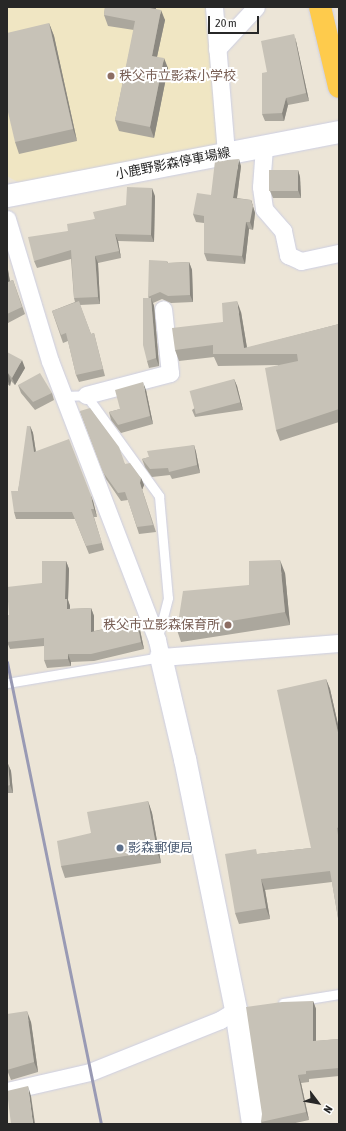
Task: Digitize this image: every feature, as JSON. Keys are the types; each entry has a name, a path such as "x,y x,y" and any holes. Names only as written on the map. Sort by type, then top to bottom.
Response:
{"highway":[{"path":"320,7 339,87"}],"street":[{"path":"214,7 226,154"},
{"path":"217,49 256,7"},
{"name":"小鹿野影森停車場線","path":"7,196 339,132"},
{"path":"264,147 261,187 264,209 282,231 288,255 301,261 339,253"},
{"path":"7,219 63,396 159,649 185,759 240,1010 253,1124"},
{"path":"86,395 170,373 163,309"},
{"path":"159,649 339,643"},
{"path":"7,1091 90,1072 220,1020 240,1010"}],"lane":[{"path":"7,683 159,649 168,598 159,496 86,395 63,396"},
{"path":"274,1005 339,994"}],"shaded area":[{"name":"秩父市立影森小学校","path":"211,7 220,144 23,185 7,176 7,8"}],"building":[{"path":"105,7 150,7 161,10 152,56 164,58 150,127 115,120 135,21 104,15"},
{"path":"49,23 73,129 15,142 7,108 7,33"},
{"path":"294,34 306,93 286,98 282,113 262,114 262,73 267,72 261,41"},
{"path":"239,159 233,198 251,200 253,206 250,222 246,222 242,256 204,253 204,216 193,214 197,193 211,195 215,161"},
{"path":"269,170 298,170 298,191 269,191"},
{"path":"127,187 152,188 151,235 115,234 119,251 95,256 98,297 74,298 71,250 34,261 28,237 68,231 67,224 95,219 93,212 126,205"},
{"path":"149,260 167,261 167,263 189,262 190,295 168,296 160,292 148,297"},
{"path":"7,274 8,282 13,280 22,307 7,314"},
{"path":"143,298 151,298 156,358 147,361 143,345"},
{"path":"79,301 91,334 94,333 103,369 76,375 66,333 61,335 52,311"},
{"path":"237,301 244,348 339,324 339,409 276,430 265,368 298,361 297,354 213,354 213,345 175,350 172,328 223,322 222,303"},
{"path":"7,352 22,360 12,378 8,373 7,379"},
{"path":"40,373 52,393 33,402 18,385"},
{"path":"234,379 240,402 196,414 190,391"},
{"path":"143,382 150,416 118,425 109,412 120,409 115,390"},
{"path":"90,408 119,447 125,464 130,463 141,478 140,483 153,525 137,527 125,492 118,493 103,472 80,411"},
{"path":"27,426 30,426 34,452 69,439 90,493 94,509 91,509 102,543 86,546 72,512 14,512 11,491 18,491"},
{"path":"194,445 197,465 169,472 168,468 150,469 142,459 149,457 147,451"},
{"path":"280,560 285,612 177,630 183,591 249,585 249,561"},
{"path":"42,561 66,561 65,599 67,599 67,609 91,608 91,632 137,622 141,642 91,654 68,654 68,659 44,660 44,638 7,642 7,615 9,615 7,587 42,583"},
{"path":"326,679 339,737 339,827 337,828 339,842 339,924 330,871 261,879 266,908 235,913 225,854 256,849 257,854 311,848 277,690"},
{"path":"7,764 10,785 7,786"},
{"path":"148,801 157,851 61,866 57,841 91,833 87,812"},
{"path":"313,1001 313,1041 339,1039 339,1068 306,1071 306,1074 298,1075 306,1112 261,1122 262,1114 246,1007 282,1002"},
{"path":"27,1011 34,1062 7,1070 7,1014"},
{"path":"28,1086 33,1124 11,1124 7,1091"}],"railway":[{"path":"7,662 101,1124"}],"place":[{"name":"秩父市立影森小学校","path":"111,76"},
{"name":"秩父市立影森保育所","path":"228,625"},
{"name":"影森郵便局","path":"120,848"}]}
